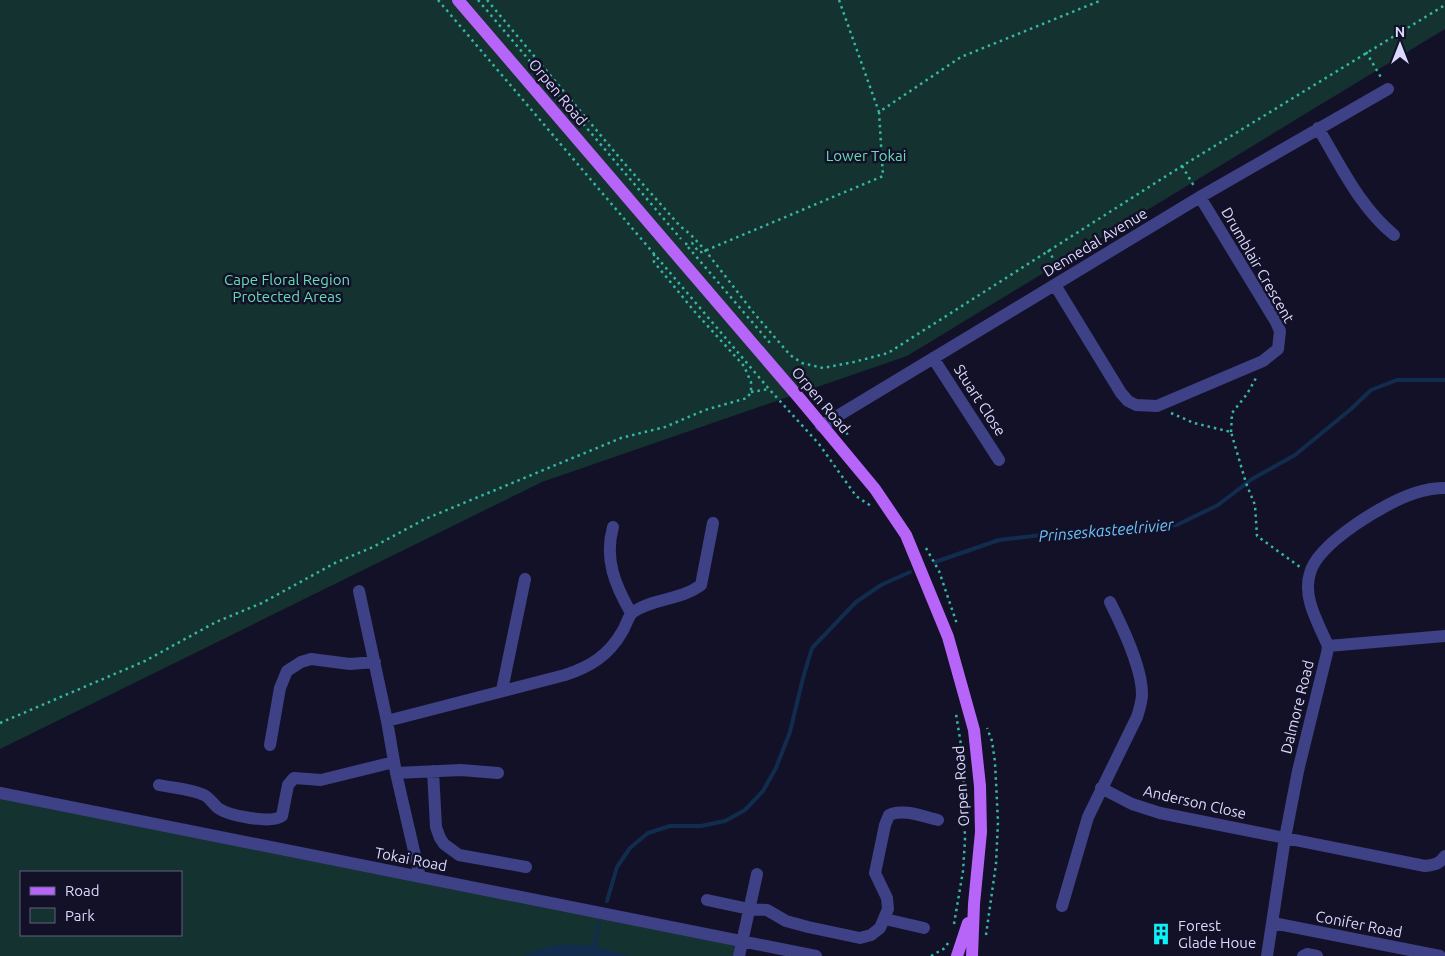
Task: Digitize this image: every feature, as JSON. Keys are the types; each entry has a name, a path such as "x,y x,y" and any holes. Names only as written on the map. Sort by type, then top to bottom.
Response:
{"main road":[{"name":"Orpen Road","path":"458,0 801,400 875,489 906,535 948,637 971,714 978,760 981,832 974,904 972,956"},
{"name":"Orpen Road","path":"957,956 974,904"}],"street":[{"name":"Dennedal Avenue","path":"821,426 1200,197 1388,89"},
{"path":"1318,128 1370,214 1394,235"},
{"name":"Drumblair Crescent","path":"1061,282 1120,393 1128,401 1136,405 1157,406 1263,361 1278,349 1280,331 1200,197"},
{"name":"Stuart Close","path":"934,358 999,460"},
{"path":"1309,574 1318,556 1354,525 1387,505 1413,493 1445,488"},
{"path":"387,721 565,674 592,664 615,643 632,613 645,606 693,591 701,585 713,522"},
{"path":"613,527 610,539 610,559 619,589 632,613"},
{"name":"Dalmore Road","path":"1268,956 1285,838 1298,771 1328,646 1309,600 1309,574"},
{"path":"502,690 525,579"},
{"path":"359,591 395,767 420,877"},
{"path":"1062,906 1088,817 1137,717 1142,695 1134,660 1123,627 1110,602"},
{"path":"1328,646 1445,636"},
{"path":"270,745 280,688 287,671 301,662 311,660 350,664 375,662"},
{"path":"159,785 205,796 219,809 228,812 249,818 276,820 282,816 288,785 294,778 321,780 395,767 498,774"},
{"path":"433,771 436,827 444,844 460,855 526,867"},
{"name":"Anderson Close","path":"1101,788 1147,809 1425,866 1434,865 1445,856"},
{"name":"Tokai Road","path":"0,793 816,956"},
{"path":"707,900 749,909 767,910 794,924 860,938 866,937 876,932 885,919 888,909 888,898 875,873 886,818 888,815 896,812 938,820"},
{"path":"739,956 757,874"},
{"path":"885,919 924,928"},
{"name":"Conifer Road","path":"1272,923 1424,955 1440,956"},
{"path":"1303,956 1307,954 1317,956"}],"path":[{"path":"438,0 656,253 769,389 819,444 856,496 874,508"},
{"path":"478,0 772,345"},
{"path":"487,0 624,164 680,226 692,235 705,250 753,312 790,355 802,363 823,368 888,353 1182,166 1366,52 1445,6"},
{"path":"685,244 692,243 699,252 705,250 883,176 879,112 839,0"},
{"path":"879,112 961,57 1102,0"},
{"path":"1366,52 1388,89"},
{"path":"1182,166 1200,197"},
{"path":"1048,250 1061,282"},
{"path":"0,723 145,661 216,622 262,603 335,563 373,547 434,515 622,438 665,427 705,410 747,398 750,392 750,376 744,366 695,312 654,262 654,255 656,253"},
{"path":"1256,377 1247,394 1232,413 1231,432 1246,483 1255,505 1257,536 1309,574"},
{"path":"750,392 769,389"},
{"path":"1157,406 1194,423 1231,432"},
{"path":"953,929 963,871 965,840 963,757 956,712"},
{"path":"931,956 945,948 951,939"}],"green space":[{"name":"Cape Floral Region Protected Areas","path":"0,0 1445,0 1445,29 907,356 542,482 0,749"},
{"path":"0,793 742,941 743,956 0,956"}],"water":[{"path":"571,944 594,946 628,956 524,956 545,947"}],"waterway":[{"name":"Prinseskasteelrivier","path":"935,562 999,540 1059,533 1177,525 1218,505 1252,479 1295,455 1371,390 1397,380 1445,380"},
{"name":"Prinseskasteelrivier","path":"607,901 617,867 630,848 648,833 670,826 701,826 725,821 745,810 763,791 776,768 790,732 812,648 856,602 881,585 910,572"},
{"name":"Prinseskasteelrivier","path":"591,948 594,946 599,923"}],"place":[{"name":"Forest Glade Houe","path":"1161,934"}],"park label":[{"name":"Lower Tokai","path":"866,155"}]}
